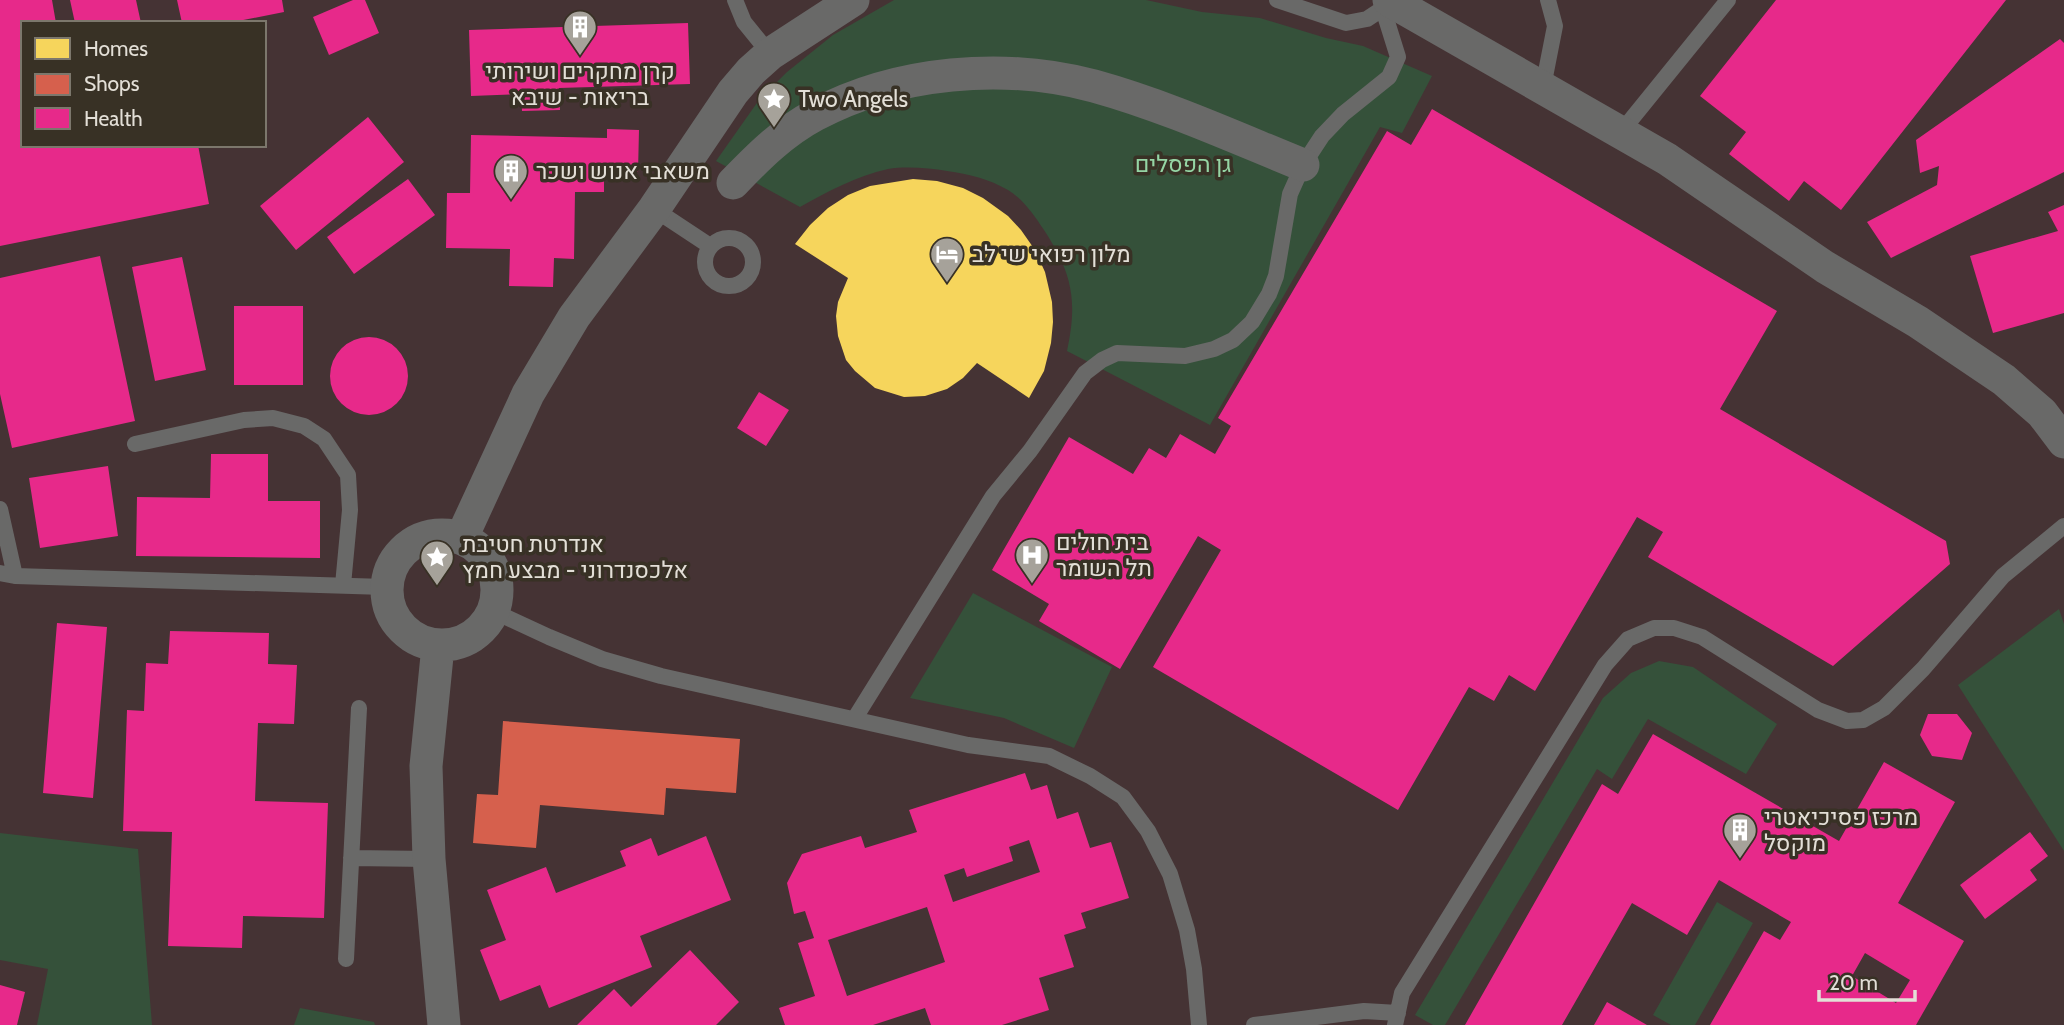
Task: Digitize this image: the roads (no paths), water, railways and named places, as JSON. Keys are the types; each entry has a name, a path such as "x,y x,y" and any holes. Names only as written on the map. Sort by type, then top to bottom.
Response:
{"street":[{"path":"462,537 528,394 574,317 654,209 733,92 770,54 853,0"},
{"path":"1388,4 1543,87 1667,159 1825,267 1918,322 2004,380 2042,413 2064,442"},
{"path":"733,183 779,138 813,116 850,99 891,86 931,78 974,74 1011,74 1091,86 1163,108 1303,165"},
{"path":"443,533 462,537 486,555 495,572 498,592 488,621 475,635 457,643 438,646 411,637 397,624 388,606 386,587 390,568 407,546 423,537 443,533"},
{"path":"438,646 426,766 429,859 444,1025"}],"lane":[{"path":"735,0 744,22 770,54"},
{"path":"855,718 993,496 1030,450 1084,373 1117,353 1185,356 1214,349 1233,340 1252,321 1269,294 1276,276 1290,194 1303,165 1322,136 1343,114 1390,77 1398,57 1388,4 1367,19 1346,23 1277,0"},
{"path":"1543,87 1555,26 1548,0"},
{"path":"1621,132 1728,0"},
{"path":"654,209 710,246"},
{"path":"135,444 244,419 273,418 304,426 324,439 348,475 350,510 343,586"},
{"path":"0,509 8,575 386,587"},
{"path":"1254,1025 1364,1012 1396,1019 1402,993 1605,665 1629,639 1654,628 1674,628 1702,637 1818,710 1847,721 1863,720 1884,708 1923,669 2003,576 2064,526"},
{"path":"493,611 549,637 614,662 661,676 968,745 1049,756 1090,776 1123,797 1148,831 1170,874 1194,969 1199,1025"},
{"path":"346,959 359,708"},
{"path":"351,858 429,859"}],"place":[{"name":"קרן מחקרים ושירותי בריאות - שיבא","path":"580,57"},
{"name":"Two Angels","path":"774,129"},
{"name":"משאבי אנוש ושכר","path":"511,201"},
{"name":"מלון רפואי שי לב","path":"947,284"},
{"name":"בית חולים תל השומר","path":"1032,585"},
{"name":"אנדרטת חטיבת אלכסנדרוני - מבצע חמץ","path":"437,587"},
{"name":"מרכז פסיכיאטרי מוקסל","path":"1740,860"}],"park label":[{"name":"גן הפסלים","path":"1183,164"}]}
